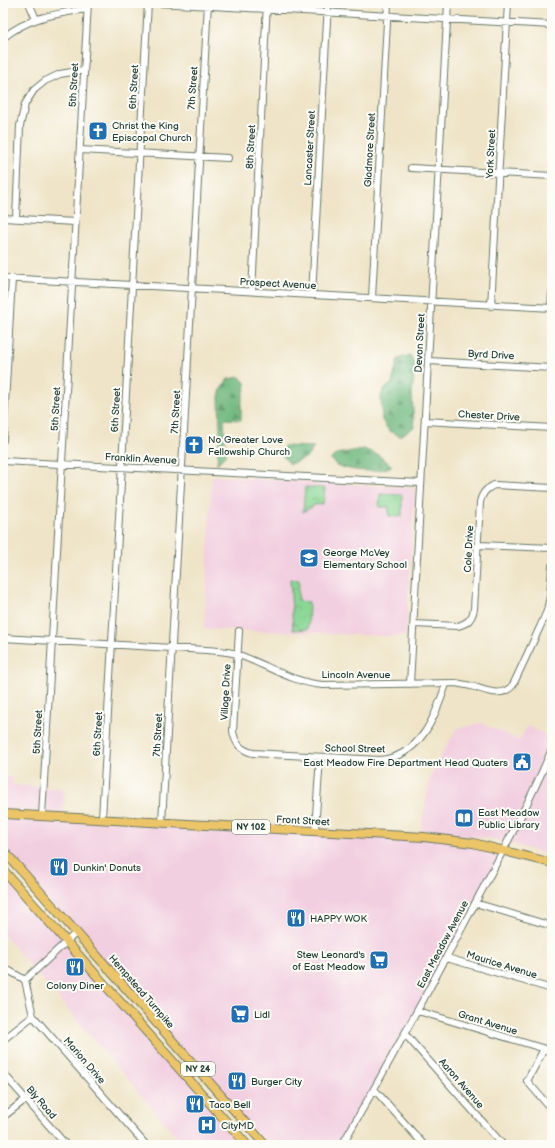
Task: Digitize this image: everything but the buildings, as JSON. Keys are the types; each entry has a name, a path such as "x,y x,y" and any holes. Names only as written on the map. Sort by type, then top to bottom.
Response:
{"main road":[{"name":"Front Street","path":"3,814 424,837 459,841 504,850 552,864"},
{"name":"Hempstead Turnpike","path":"3,850 265,1145"},
{"name":"NY 24","path":"3,870 247,1145"}],"street":[{"path":"29,3 36,20"},
{"name":"6th Street","path":"102,819 148,3"},
{"path":"158,3 267,6 327,12 552,25"},
{"name":"Lancaster Street","path":"312,295 328,3"},
{"name":"Gladmore Street","path":"372,298 388,3"},
{"name":"Devon Street","path":"410,684 448,3"},
{"name":"York Street","path":"491,306 508,3"},
{"name":"7th Street","path":"162,822 208,4"},
{"path":"3,38 27,22 52,14 87,6"},
{"name":"5th Street","path":"42,816 87,6"},
{"name":"8th Street","path":"252,291 267,6"},
{"path":"16,218 20,126 25,104 34,90 45,81 60,74 84,70"},
{"path":"80,150 228,158"},
{"path":"411,168 552,176"},
{"path":"3,218 75,222"},
{"name":"Prospect Avenue","path":"3,278 252,291 491,306 552,308"},
{"path":"3,440 12,278"},
{"path":"552,293 552,308"},
{"name":"Byrd Drive","path":"429,361 552,368"},
{"name":"Chester Drive","path":"425,421 552,428"},
{"name":"Franklin Avenue","path":"3,460 421,484"},
{"name":"Cole Drive","path":"414,624 458,626 465,624 470,620 474,609 480,502 487,488 494,485 552,488"},
{"path":"478,545 552,548"},
{"name":"Lincoln Avenue","path":"3,638 206,650 238,654 298,680 312,684 446,684 470,686 494,694 502,693 509,690 519,673 540,628 547,610 552,566"},
{"name":"Village Drive","path":"239,630 233,731 234,738 238,745 245,751"},
{"name":"School Street","path":"245,751 264,754 320,758 379,760 394,757 406,751 426,732 440,704 446,684"},
{"name":"East Meadow Avenue","path":"343,1145 447,958 504,850 534,791 552,749"},
{"path":"315,830 320,758"},
{"path":"475,903 552,926"},
{"path":"3,967 25,980 77,932"},
{"name":"Maurice Avenue","path":"447,958 552,989"},
{"name":"Marion Drive","path":"25,980 33,1016 146,1145"},
{"name":"Grant Avenue","path":"418,1011 552,1052"},
{"path":"3,1040 33,1016"},
{"name":"Aaron Avenue","path":"405,1034 503,1145"},
{"path":"544,1049 527,1081 552,1110"},
{"name":"Bly Road","path":"3,1073 66,1145"},
{"path":"374,1089 424,1145"},
{"path":"3,1117 26,1099"}],"shaded area":[{"name":"George McVey Elementary School","path":"212,476 415,488 406,635 389,636 204,629"},
{"path":"482,723 519,740 528,726 552,738 552,856 495,839 421,830 430,777 449,741 457,729"},
{"path":"3,777 12,777 12,785 65,789 63,813 3,809"},
{"path":"3,814 424,837 504,850 342,1145 265,1145 3,850"},
{"path":"3,871 246,1145 218,1145 210,1135 198,1145 184,1145 3,934"}],"green space":[{"path":"410,355 415,365 412,394 414,427 400,436 389,431 382,420 381,397 383,391 392,383 398,359"},
{"path":"240,377 246,384 241,404 241,420 224,419 226,455 217,464 220,429 219,397 221,389 228,379"},
{"path":"284,446 314,447 307,457 290,464 282,455"},
{"path":"364,449 378,455 392,466 379,470 364,471 336,465 331,459 336,454"},
{"path":"305,487 325,488 323,504 315,505 303,512"},
{"path":"380,494 402,495 402,516 389,516 389,507 379,507"},
{"path":"290,579 299,580 298,601 309,602 308,629 293,630"}],"place":[{"name":"Christ the King Episcopal Church","path":"98,131"},
{"name":"No Greater Love Fellowship Church","path":"194,445"},
{"name":"George McVey Elementary School","path":"309,558"},
{"name":"East Meadow Fire Department Head Quaters","path":"522,762"},
{"name":"East Meadow Public Library","path":"464,818"},
{"name":"Dunkin' Donuts","path":"59,867"},
{"name":"HAPPY WOK","path":"296,918"},
{"name":"Stew Leonard's of East Meadow","path":"379,960"},
{"name":"Colony Diner","path":"75,967"},
{"name":"Lidl","path":"240,1014"},
{"name":"Burger City","path":"237,1081"},
{"name":"Taco Bell","path":"195,1104"},
{"name":"CityMD","path":"207,1125"}]}
